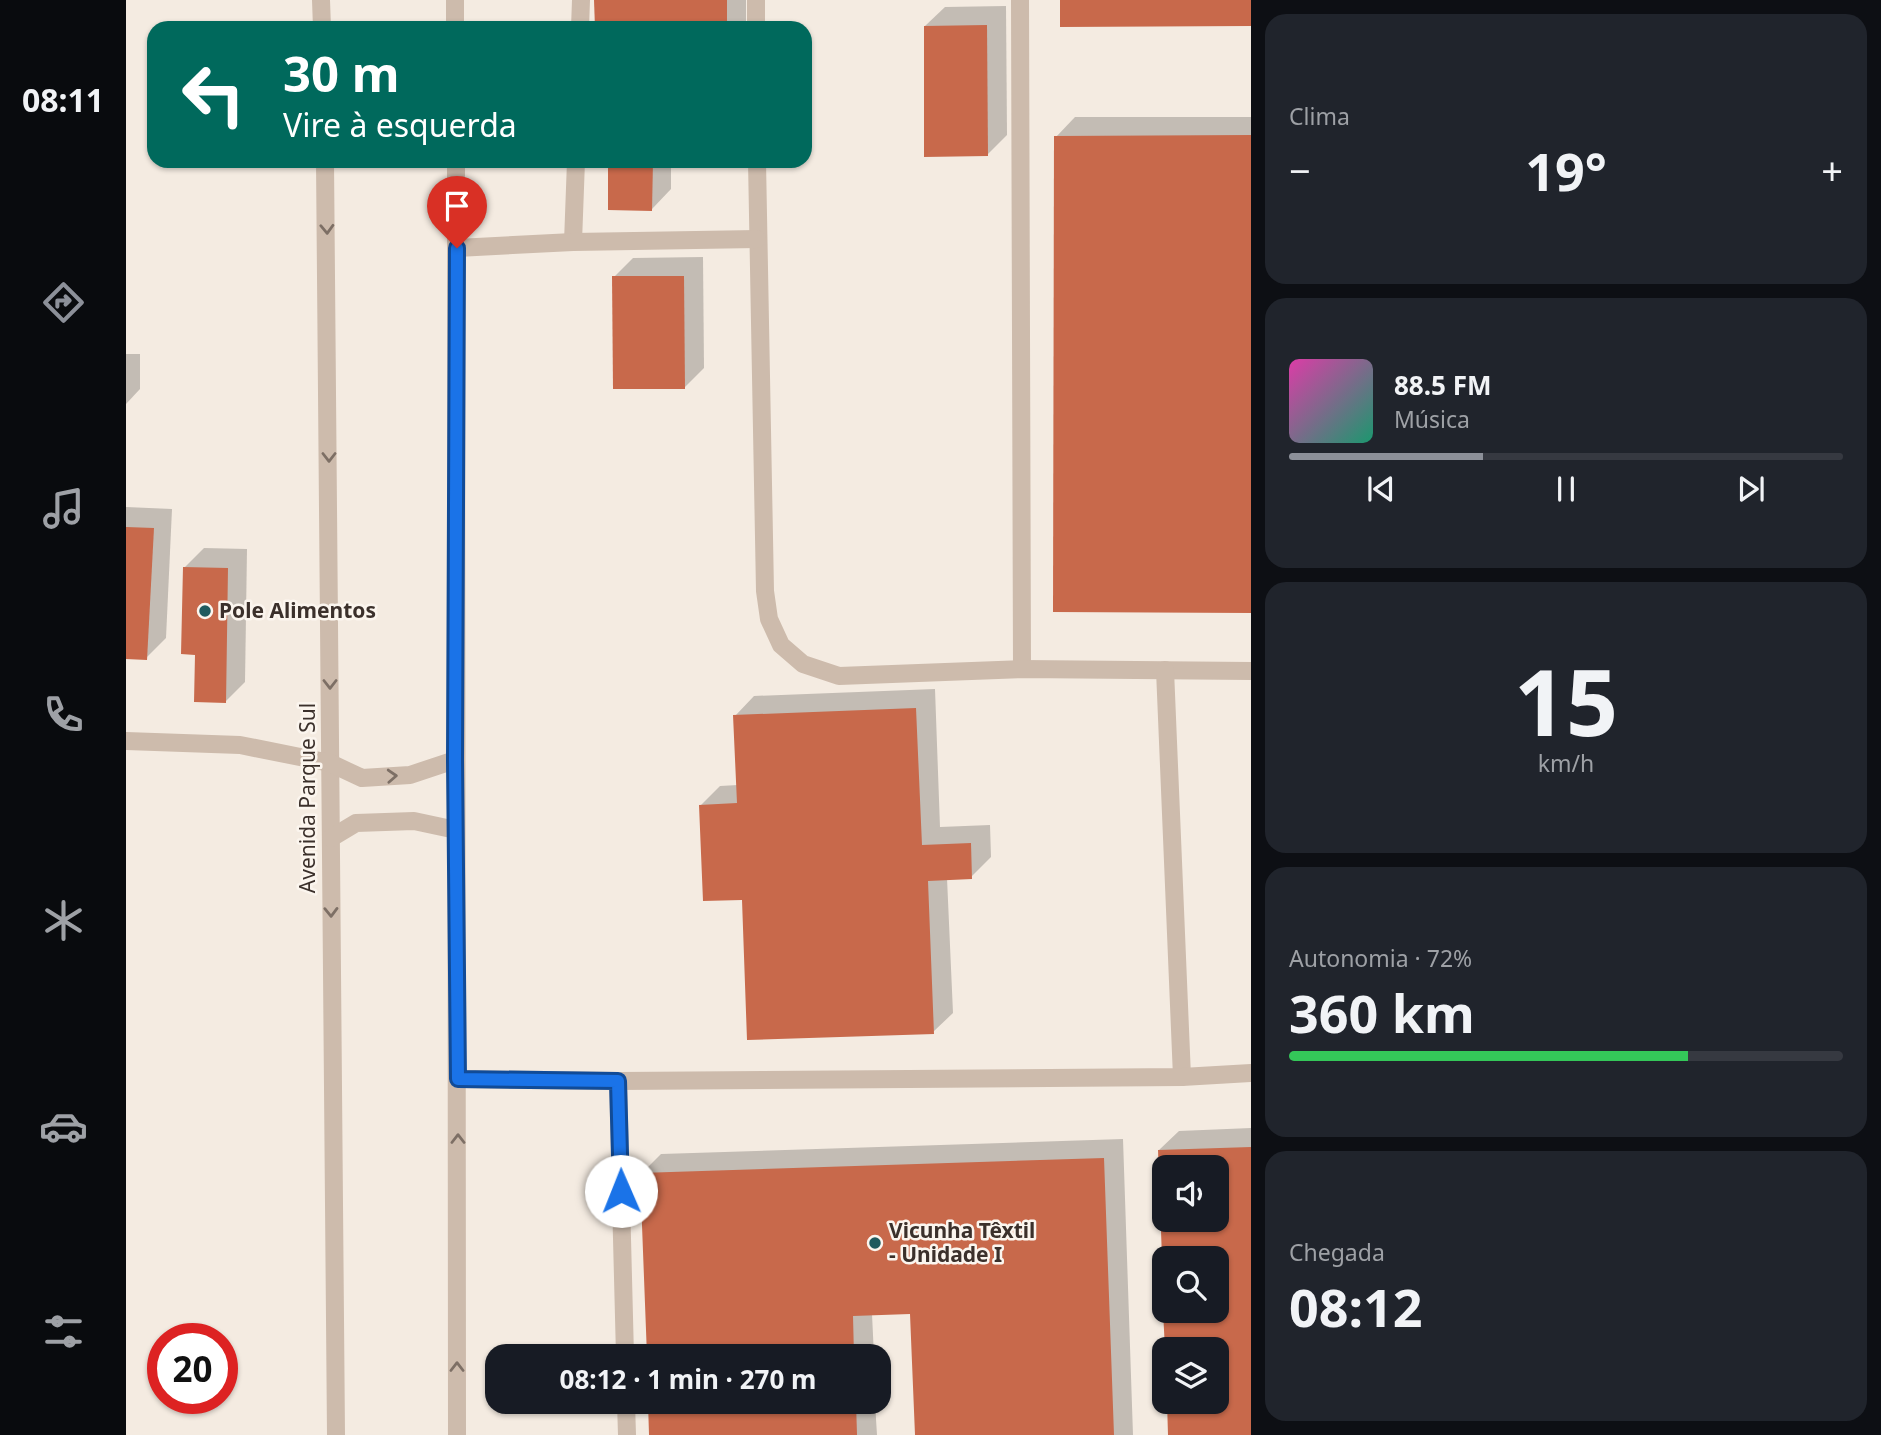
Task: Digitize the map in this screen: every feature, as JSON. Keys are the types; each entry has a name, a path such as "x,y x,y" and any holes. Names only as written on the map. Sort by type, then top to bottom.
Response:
{"street":[{"path":"321,0 322,21"},
{"path":"455,0 455,21"},
{"path":"580,21 581,0"},
{"path":"756,0 756,21"},
{"path":"1020,0 1022,668"},
{"name":"Avenida Parque Sul","path":"326,168 336,1435"},
{"path":"456,168 457,1435"},
{"path":"573,242 576,168"},
{"path":"757,168 765,591 769,619 780,645 803,664 839,676 1022,668 1251,671"},
{"path":"457,248 573,242 757,239"},
{"path":"1165,670 1182,1077"},
{"path":"126,741 240,745 330,763 362,778 410,775 455,760"},
{"path":"331,838 356,823 414,821 456,830"},
{"path":"458,1079 618,1081 1182,1077 1251,1073"},
{"path":"618,1081 625,1344"},
{"path":"626,1414 627,1435"}],"building":[{"path":"594,0 727,0 727,21 595,21"},
{"path":"1060,0 1251,0 1251,26 1060,27"},
{"path":"987,25 988,156 924,157 924,26"},
{"path":"1251,135 1251,613 1053,612 1054,136"},
{"path":"608,168 653,168 652,211 608,210"},
{"path":"612,276 684,276 685,389 613,389"},
{"path":"126,527 154,528 147,660 126,659"},
{"name":"Pole Alimentos","path":"183,567 228,568 226,703 194,702 195,655 181,654"},
{"path":"916,708 922,845 971,843 972,879 928,881 934,1034 747,1040 742,900 703,901 699,805 737,803 733,715"},
{"path":"1251,1147 1251,1435 1168,1435 1167,1414 1229,1414 1229,1337 1164,1337 1164,1323 1229,1323 1229,1246 1162,1246 1161,1232 1229,1232 1229,1155 1158,1155 1158,1150"},
{"name":"Vicunha Têxtil - Unidade I","path":"1104,1158 1114,1435 915,1435 910,1314 853,1316 854,1344 647,1344 640,1173"},
{"path":"648,1414 856,1414 857,1435 649,1435"}],"place":[{"name":"Pole Alimentos","path":"205,611"},
{"name":"Vicunha Têxtil - Unidade I","path":"875,1243"}],"route":[{"path":"457,248 455,760 458,1079 618,1081 621,1191"}]}
